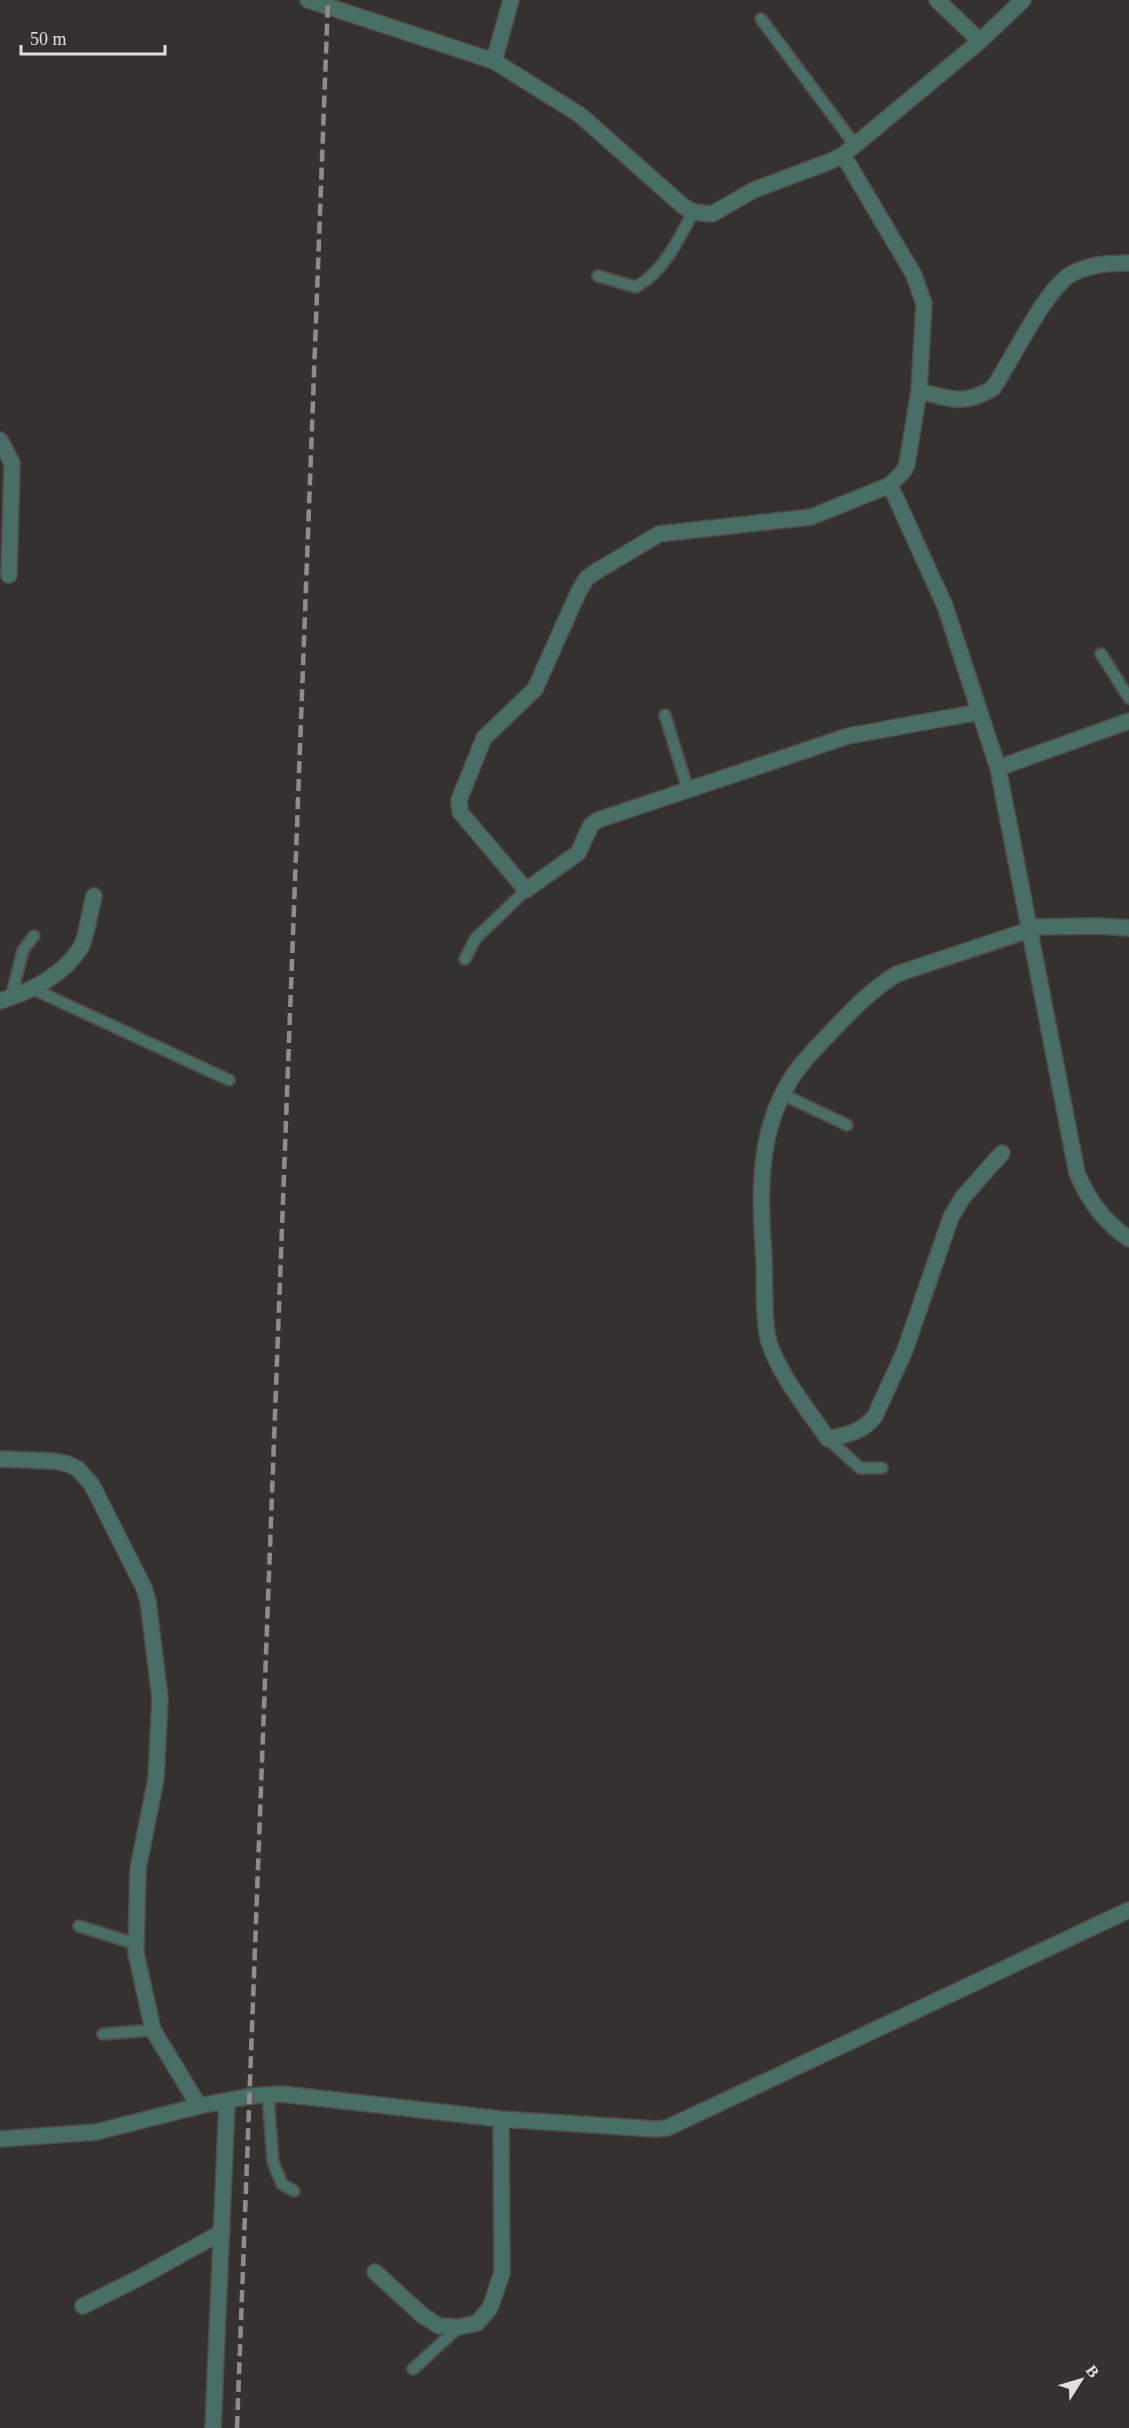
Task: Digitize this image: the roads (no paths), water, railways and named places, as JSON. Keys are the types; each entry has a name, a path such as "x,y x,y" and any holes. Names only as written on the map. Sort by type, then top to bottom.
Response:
{"street":[{"path":"308,0 494,62 580,115 683,206 693,212 712,214 754,190 831,161 849,150 980,41 1023,0"},
{"path":"494,62 511,0"},
{"path":"937,0 980,41"},
{"path":"849,150 920,290 924,304 919,391 907,464 903,472 890,485 801,519 659,534 587,578 535,689 484,738 459,800 460,812 526,890 578,853 591,825 598,820 848,736 979,712"},
{"path":"919,391 954,400 977,398 993,388 1056,287 1073,272 1104,263 1129,263"},
{"path":"0,440 12,463 9,575"},
{"path":"890,485 945,606 998,768 1077,1173 1094,1207 1110,1225 1129,1239"},
{"path":"998,768 1129,720"},
{"path":"6,999 33,989 58,972 82,946 94,896"},
{"path":"1002,1153 963,1197 951,1217 905,1350 875,1416 868,1425 852,1434 828,1439 782,1371 768,1338 761,1173 765,1149 782,1094 806,1058 868,993 897,974 1028,928 1099,926 1129,928"},
{"path":"0,1460 54,1461 68,1464 86,1476 148,1601 160,1698 156,1779 138,1869 136,1944 153,2030 199,2106"},
{"path":"0,2139 96,2132 199,2106 250,2096 282,2094 501,2119 656,2129 678,2125 1129,1910"},
{"path":"213,2428 227,2101"},
{"path":"375,2272 422,2315 439,2326 459,2327 477,2323 490,2308 502,2273 501,2119"},
{"path":"83,2306 152,2272 222,2232"}],"lane":[{"path":"761,19 849,150"},
{"path":"598,276 636,287 646,282 664,262 693,212"},
{"path":"1101,654 1129,698"},
{"path":"665,715 688,790"},
{"path":"465,959 475,939 526,890"},
{"path":"6,999 23,950 34,936"},
{"path":"33,989 229,1080"},
{"path":"782,1094 847,1125"},
{"path":"828,1439 860,1468 882,1468"},
{"path":"79,1926 136,1944"},
{"path":"103,2034 153,2030"},
{"path":"268,2095 273,2162 282,2184 294,2191"},
{"path":"413,2369 459,2327"}],"railway":[{"path":"237,2428 328,0"}]}
